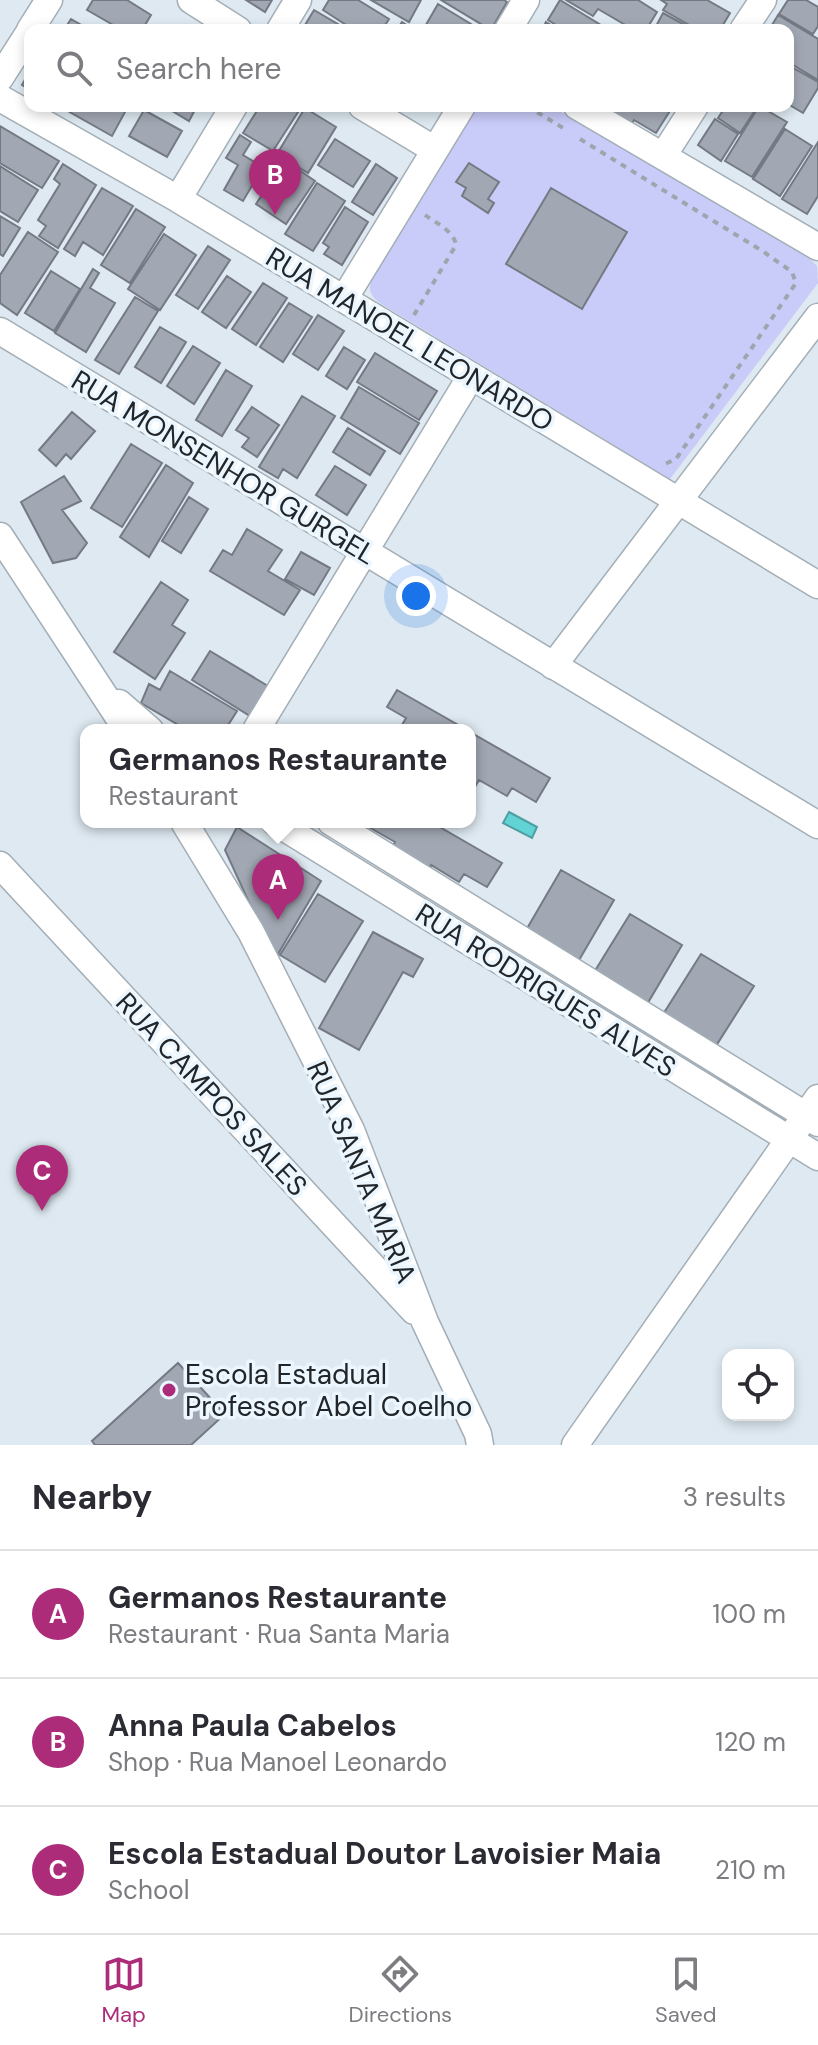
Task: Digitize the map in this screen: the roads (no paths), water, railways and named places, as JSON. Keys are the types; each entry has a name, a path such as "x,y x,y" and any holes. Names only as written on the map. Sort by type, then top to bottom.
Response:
{"street":[{"path":"34,24 49,0"},
{"path":"191,0 229,24"},
{"path":"284,24 298,0"},
{"path":"512,24 526,0"},
{"path":"747,24 763,0"},
{"path":"0,78 24,40"},
{"name":"RUA MANOEL LEONARDO","path":"0,98 24,112"},
{"name":"RUA MANOEL LEONARDO","path":"25,112 178,199 818,585"},
{"path":"178,199 230,112"},
{"path":"372,112 435,150"},
{"path":"344,299 458,112"},
{"path":"587,112 818,247"},
{"path":"663,156 691,112"},
{"path":"553,666 678,501 814,330"},
{"name":"RUA MONSENHOR GURGEL","path":"0,331 818,825"},
{"path":"260,724 471,376"},
{"path":"0,536 123,724"},
{"path":"101,688 143,724"},
{"name":"RUA SANTA MARIA","path":"188,828 251,932 351,1130 425,1322 481,1441"},
{"path":"201,849 207,828"},
{"name":"RUA RODRIGUES ALVES","path":"285,828 818,1157"},
{"name":"RUA RODRIGUES ALVES","path":"341,828 814,1112"},
{"name":"RUA CAMPOS SALES","path":"0,865 425,1322"},
{"path":"575,1445 788,1139 814,1112"}],"place":[{"name":"Anna Paula Cabelos","path":"275,215"},
{"name":"Germanos Restaurante","path":"278,920"},
{"name":"Escola Estadual Doutor Lavoisier Maia","path":"42,1211"},
{"name":"Escola Estadual Professor Abel Coelho","path":"169,1390"}]}
